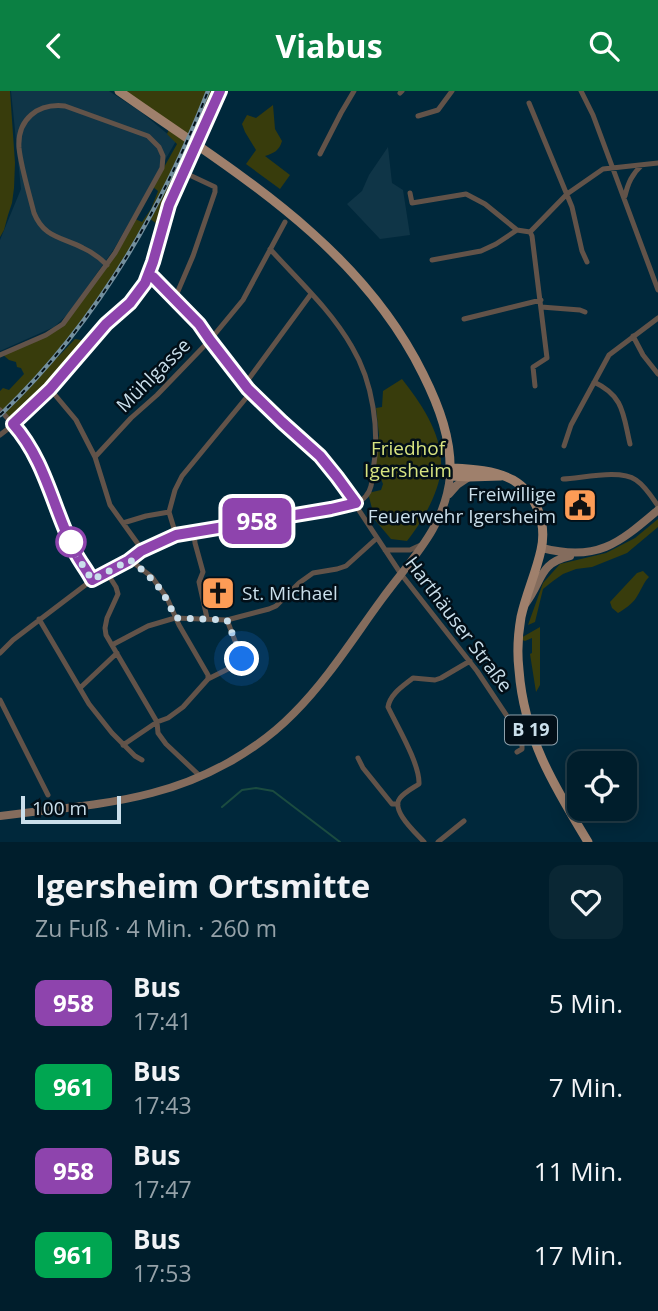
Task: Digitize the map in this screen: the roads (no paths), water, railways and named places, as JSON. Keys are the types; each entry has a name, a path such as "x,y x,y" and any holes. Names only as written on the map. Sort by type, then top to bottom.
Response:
{"main road":[{"path":"0,816 128,799 156,792 199,777 242,754 269,735 293,714 334,665 426,542 439,520 447,497 450,455 443,421 419,365 386,312 336,253 298,219 120,91"},
{"name":"B 19","path":"450,472 485,471 513,480 531,497 538,510 542,524 541,551 521,618 518,645 523,702 534,741 553,785 588,842"},
{"path":"450,472 469,477 500,476"},
{"path":"447,497 457,485 469,477"},
{"path":"541,551 569,554 612,545 635,530 658,508"},
{"path":"541,551 559,559"},
{"path":"525,605 548,566 559,559 586,552"}],"street":[{"path":"0,435 50,389 106,324 130,303 149,276 169,205 220,91"},
{"path":"320,154 354,91"},
{"path":"418,117 438,110 452,91"},
{"path":"581,91 614,168 658,290"},
{"path":"529,103 572,207 587,262"},
{"path":"0,355 46,335 63,324 107,265 115,253 162,169 163,156 159,147 148,136 65,106 52,104 32,114 25,122 20,135 19,146 37,222 52,235 82,247 107,265"},
{"path":"530,232 567,194 603,169 658,163"},
{"path":"624,199 633,173 643,165"},
{"path":"174,298 193,256 215,192 215,187 209,183 183,172"},
{"path":"411,193 412,203 466,194 485,204 517,230 530,232"},
{"name":"Mühlgasse","path":"94,457 210,340 243,300 285,222"},
{"path":"432,260 481,251 517,230"},
{"path":"530,232 547,358 533,367 535,386"},
{"path":"0,653 39,619 92,580 167,538 331,509 365,498 371,487 375,435 362,365 336,321 270,249"},
{"name":"Harthäuser Straße","path":"149,276 199,324 251,392 320,456 337,477 401,573 470,661 501,707 522,742 522,749 517,752"},
{"path":"245,384 311,295"},
{"path":"464,319 541,304 585,312"},
{"path":"564,446 571,425 609,355 658,317"},
{"path":"634,336 643,355 658,374"},
{"path":"594,382 608,389 616,397 630,444"},
{"path":"50,389 76,420 94,457 110,505 141,551"},
{"path":"176,535 169,512 182,476 251,392"},
{"path":"0,409 33,450 75,553 92,580"},
{"path":"563,479 624,475 638,481 658,508"},
{"path":"123,523 169,512"},
{"path":"194,532 203,572 199,582 207,618"},
{"path":"112,645 148,626 175,618 227,620 276,606 310,575 346,566 377,538"},
{"name":"Harthäuser Straße","path":"385,550 410,550 426,542"},
{"path":"130,560 155,581 167,599 183,638 208,679"},
{"path":"107,573 118,594 107,618 106,635 157,722 158,733 199,777"},
{"path":"39,619 100,719 123,745 142,760"},
{"path":"123,745 183,707 208,679 240,663 242,659 227,620"},
{"path":"79,688 117,653"},
{"path":"424,842 400,814 400,798 419,784 420,779 410,751 388,707 389,700 413,678 435,680 470,661"},
{"path":"0,700 48,795"},
{"path":"358,758 392,804 398,804"},
{"path":"438,842 464,821"}],"waterway":[{"path":"222,807 242,790 256,788 273,791 340,842"}],"railway":[{"path":"0,415 66,344 122,265 169,180 208,91"}],"place":[{"name":"Freiwillige Feuerwehr Igersheim","path":"580,505"},
{"name":"St. Michael","path":"218,593"}],"park label":[{"name":"Friedhof Igersheim","path":"408,459"}]}
